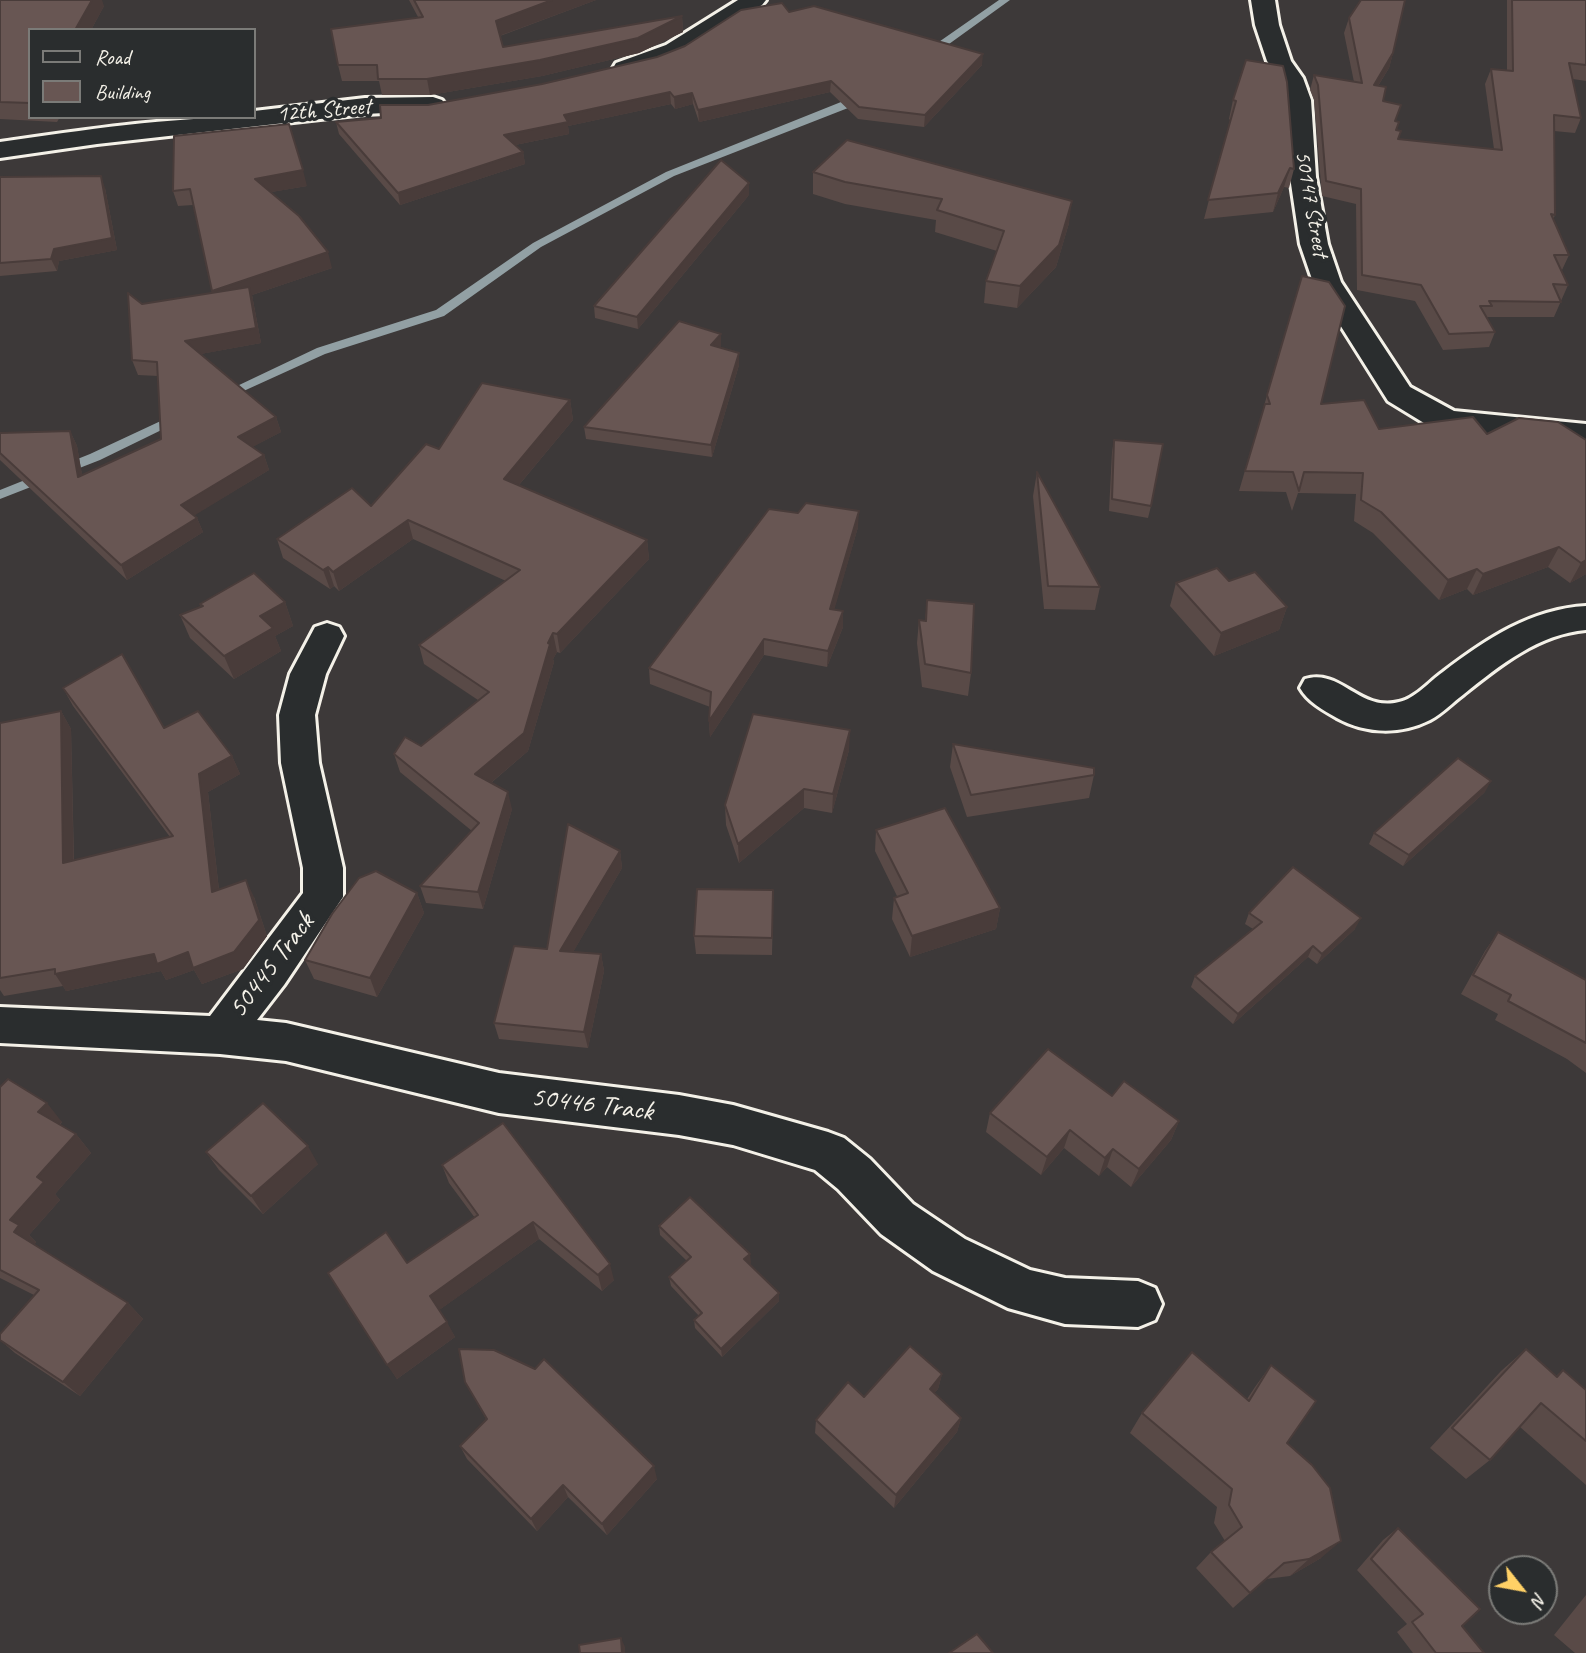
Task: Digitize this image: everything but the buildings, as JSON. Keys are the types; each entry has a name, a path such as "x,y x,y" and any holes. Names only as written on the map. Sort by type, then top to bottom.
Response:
{"street":[{"path":"604,74 674,50 754,0"},
{"name":"50147 Street","path":"1263,0 1267,25 1279,61 1291,78 1298,100 1303,177 1318,257 1327,282 1399,394 1435,416 1454,421 1586,434"},
{"name":"12th Street","path":"256,118 365,106 430,106 456,101"},
{"name":"12th Street","path":"0,150 84,137 247,119"},
{"path":"1318,688 1357,713 1379,720 1403,717 1418,710 1514,641 1550,624 1586,618"},
{"name":"50445 Track","path":"220,1035 269,974 323,897 323,868 300,764 297,715 307,674 327,636"},
{"name":"50446 Track","path":"0,1025 220,1035 286,1042 499,1093 679,1115 733,1125 828,1153 854,1174 897,1219 949,1255 1025,1292 1065,1301 1138,1304"}],"waterway":[{"path":"927,55 1005,0"},
{"path":"222,396 321,351 440,313 537,245 670,174 861,97"},
{"path":"0,495 95,457 180,416"}]}
